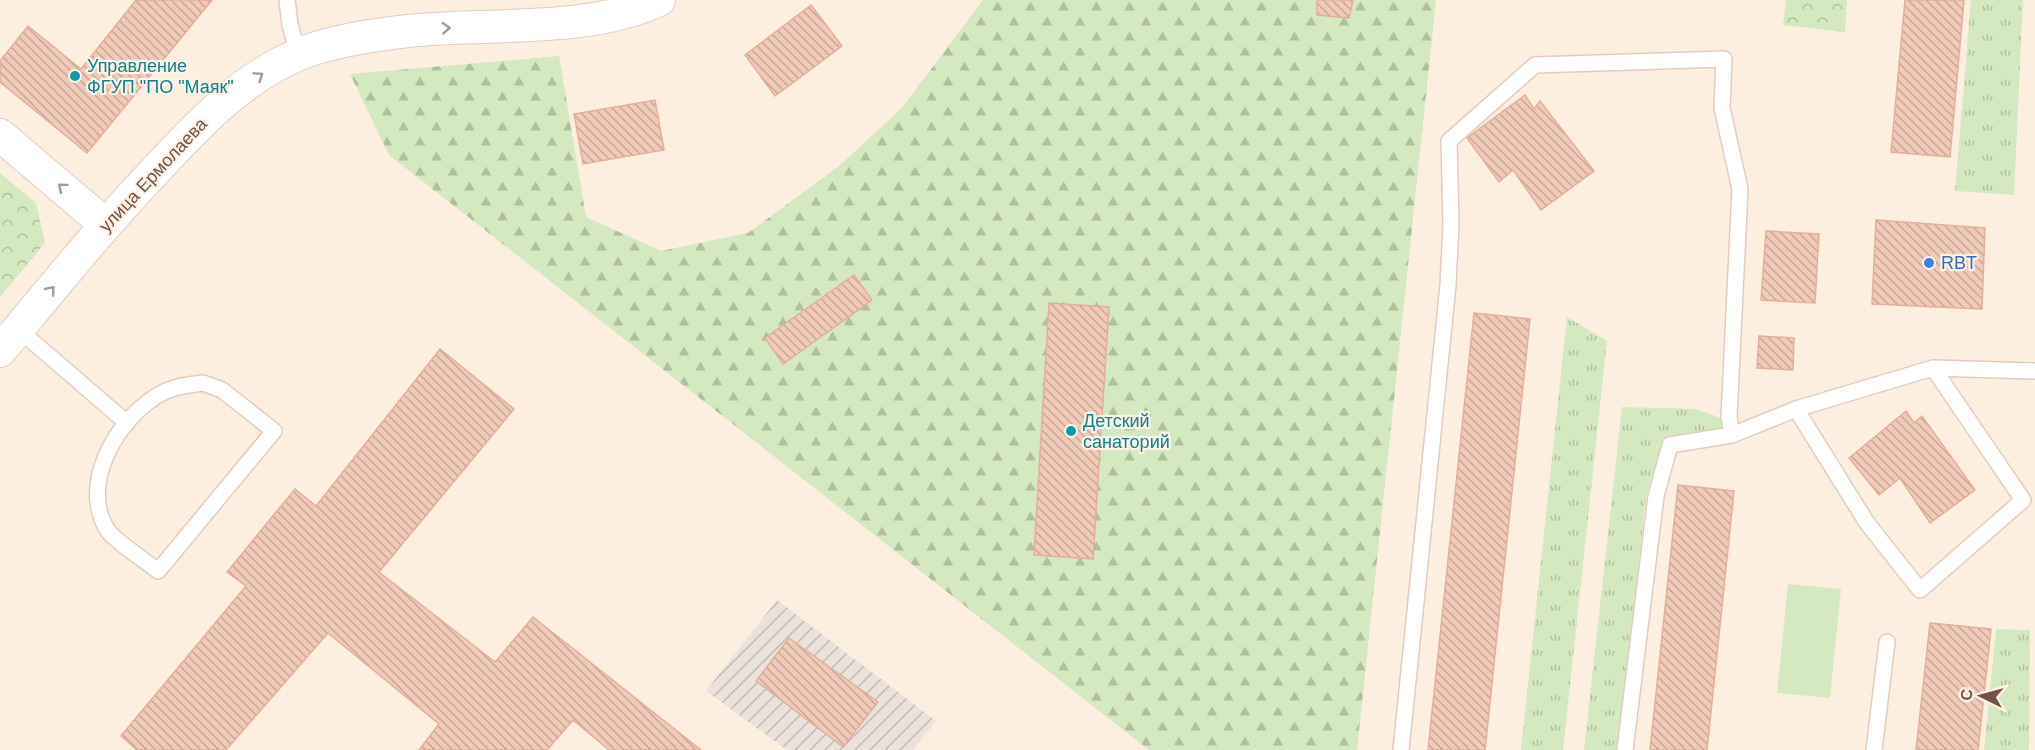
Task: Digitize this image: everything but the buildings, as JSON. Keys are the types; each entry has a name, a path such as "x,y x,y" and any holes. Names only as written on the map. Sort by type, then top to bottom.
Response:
{"street":[{"name":"улица Ермолаева","path":"9,340 106,225 202,120 241,88 298,54 363,37 408,31 566,22 611,16 659,0"},
{"path":"0,135 106,225"}],"lane":[{"path":"287,0 290,25 298,54"},
{"path":"1401,750 1448,285 1452,225 1449,141 1534,65 1724,59 1722,108 1740,189 1730,417 1732,435"},
{"path":"9,340 127,423"},
{"path":"1625,750 1656,496 1670,445 1732,435 1796,409 1933,368 2035,371"},
{"path":"1796,409 1867,523 1920,590 2023,500 1933,368"},
{"path":"203,383 222,390 274,431 158,571 109,532 99,510 97,488 106,455 127,423 156,396 180,385 203,383"},
{"path":"1874,750 1887,642"}],"shaded area":[{"path":"777,600 936,721 913,750 787,750 706,691"}],"green space":[{"path":"983,0 1436,0 1357,750 1149,750 389,155 350,74 559,56 586,217 661,251 748,233 839,166 902,108"},
{"path":"1786,0 1847,0 1845,32 1783,25"},
{"path":"1971,0 2023,0 2014,195 1955,191"},
{"path":"0,173 36,203 45,243 0,297"},
{"path":"1567,317 1607,341 1563,750 1521,750"},
{"path":"1622,407 1696,409 1723,419 1724,431 1662,446 1646,496 1619,750 1584,750"},
{"path":"1788,584 1841,589 1830,698 1777,693"},
{"path":"1996,629 2030,630 2029,750 1984,750"}],"place":[{"name":"Управление ФГУП \"ПО \"Маяк\"","path":"75,76"},
{"name":"RBT","path":"1929,263"},
{"name":"Детский санаторий","path":"1071,431"}]}
